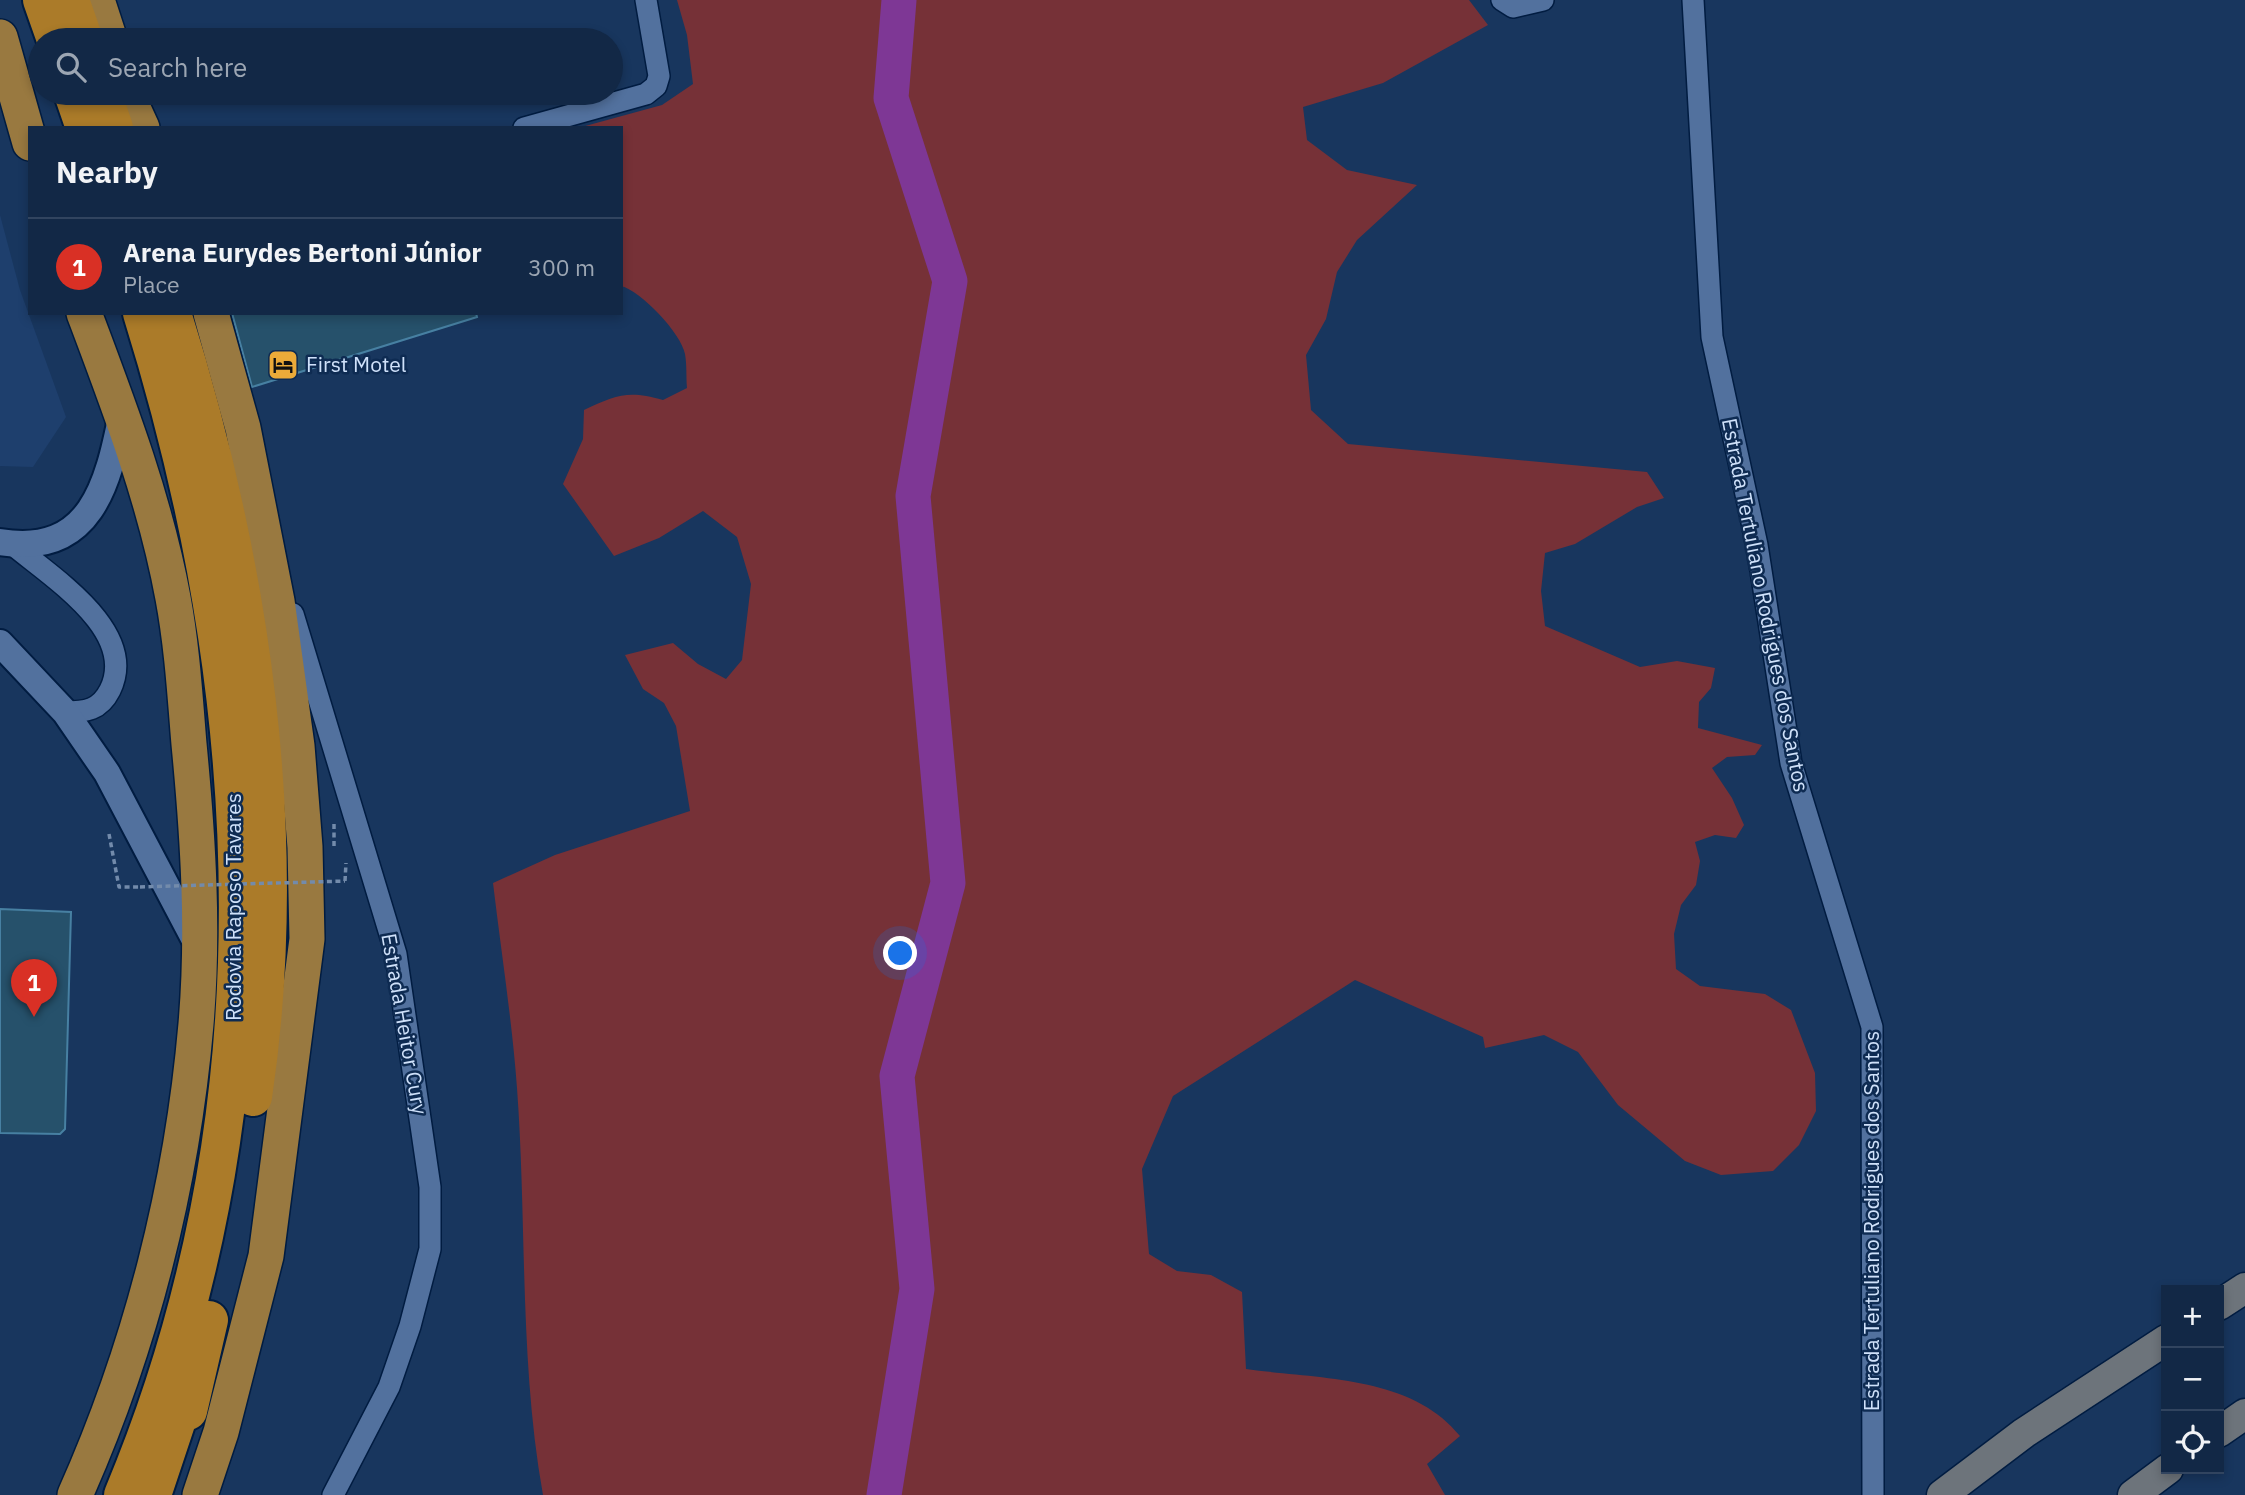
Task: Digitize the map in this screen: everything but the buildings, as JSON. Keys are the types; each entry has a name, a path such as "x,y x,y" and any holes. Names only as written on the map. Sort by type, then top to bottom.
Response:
{"highway":[{"path":"42,0 51,28"},
{"path":"70,0 80,28"},
{"path":"97,0 106,28"},
{"path":"0,37 28,136"},
{"path":"77,105 84,126"},
{"path":"106,105 113,126"},
{"path":"131,105 141,126"},
{"path":"75,1495 109,1418 138,1331 167,1212 194,1038 199,948 197,824 173,598 122,412 85,315"},
{"name":"Rodovia Raposo Tavares","path":"123,1495 179,1329 206,1224 233,1059 239,913 236,802 218,629 178,446 143,315"},
{"name":"Rodovia Raposo Tavares","path":"152,1495 170,1447 209,1320 240,1189 261,1047 268,900 258,708 233,548 195,388 173,315"},
{"path":"200,1495 220,1432 266,1256 307,939 305,846 297,746 277,601 243,428 212,315"},
{"path":"169,1495 209,1320"}],"main road":[{"path":"2224,1302 2245,1288"},
{"path":"1942,1495 2024,1433 2161,1343"},
{"path":"2224,1429 2245,1414"}],"street":[{"path":"623,100 646,94 656,86 659,76 646,0"},
{"path":"1502,0 1513,7 1544,0"},
{"name":"Estrada Tertuliano Rodrigues dos Santos","path":"1693,0 1712,337 1758,545 1791,763 1872,1027 1873,1495"},
{"path":"530,126 606,105"},
{"path":"6,543 47,542 80,522 96,505 111,471 122,412"},
{"name":"Estrada Heitor Cury","path":"243,428 303,649 396,954 430,1186 430,1249 410,1326 389,1387 333,1495"},
{"path":"6,543 98,618 112,642 116,669 106,697 97,708 84,712 65,712"},
{"path":"0,643 65,712 107,773 199,948"}],"path":[{"path":"109,834 119,887 345,881"}],"shaded area":[{"path":"677,0 1469,0 1488,25 1383,83 1303,107 1307,140 1347,170 1417,185 1357,240 1337,272 1326,319 1306,355 1311,410 1348,444 1647,472 1664,498 1637,507 1575,544 1545,553 1541,591 1545,626 1640,667 1677,661 1715,668 1711,688 1699,702 1698,728 1762,745 1755,755 1727,757 1712,768 1732,798 1744,825 1736,838 1715,835 1695,842 1700,861 1696,885 1681,905 1674,934 1676,969 1700,986 1765,994 1791,1010 1815,1073 1816,1111 1799,1145 1773,1171 1721,1175 1685,1161 1618,1105 1578,1052 1544,1035 1485,1048 1483,1037 1355,980 1173,1096 1142,1169 1149,1254 1177,1271 1211,1275 1242,1292 1246,1369 1362,1383 1416,1401 1440,1416 1460,1436 1427,1464 1445,1495 543,1495 530,1394 517,1088 493,883 555,855 690,811 676,726 664,703 643,689 625,655 673,643 698,664 726,679 742,660 751,584 737,537 703,511 659,538 614,556 563,484 583,439 584,410 622,396 640,395 663,400 687,388 685,354 676,335 649,304 623,287 623,126 585,126 662,105 693,84 687,35"},
{"path":"0,215 28,315 66,417 33,467 0,466"}],"waterway":[{"path":"884,1495 917,1289 897,1076 948,883 913,496 950,281 891,98 899,0"}],"place":[{"name":"First Motel","path":"283,365"},
{"name":"Arena Eurydes Bertoni Júnior","path":"34,1017"}]}
